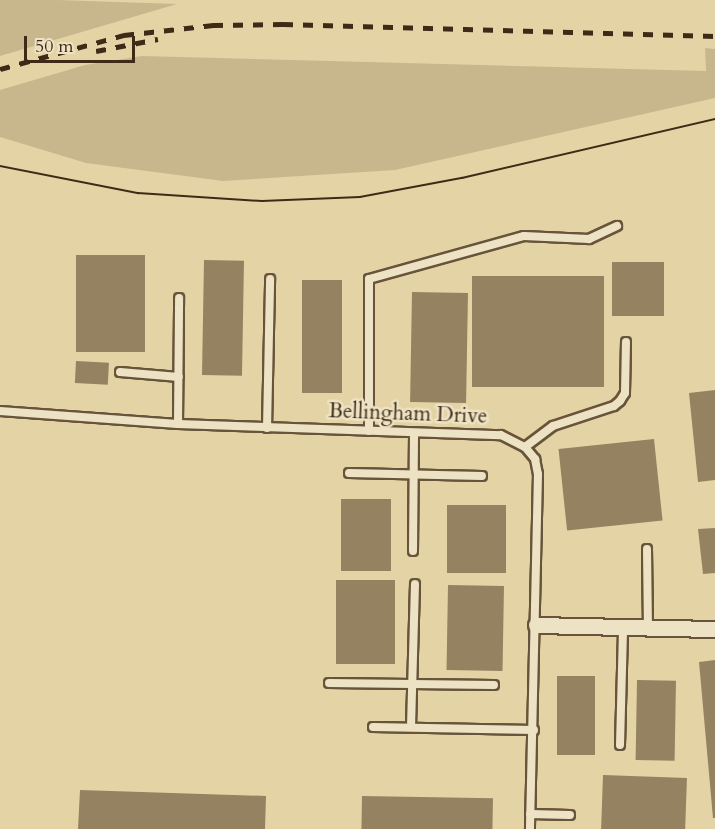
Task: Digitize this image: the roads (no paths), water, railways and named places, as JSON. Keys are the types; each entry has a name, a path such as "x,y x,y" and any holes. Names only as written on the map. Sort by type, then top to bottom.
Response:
{"street":[{"path":"536,625 715,629"}],"lane":[{"path":"369,431 369,279 524,236 589,238 617,226"},
{"path":"267,428 270,279"},
{"path":"178,424 179,298"},
{"path":"530,829 538,474 535,459 525,447 553,426 614,406 620,401 625,393 626,342"},
{"path":"120,372 179,377"},
{"name":"Bellingham Drive","path":"0,411 178,424 501,435 525,447"},
{"path":"413,551 414,433"},
{"path":"349,472 482,476"},
{"path":"647,549 648,627"},
{"path":"411,728 415,584"},
{"path":"620,745 623,627"},
{"path":"329,683 494,685"},
{"path":"373,727 534,730"},
{"path":"530,814 570,815"}],"tram line":[{"path":"0,166 138,193 262,201 360,197 462,178 715,119"}],"railway":[{"path":"0,69 124,35 213,25 283,24 715,36"},
{"path":"96,51 158,39"}]}
